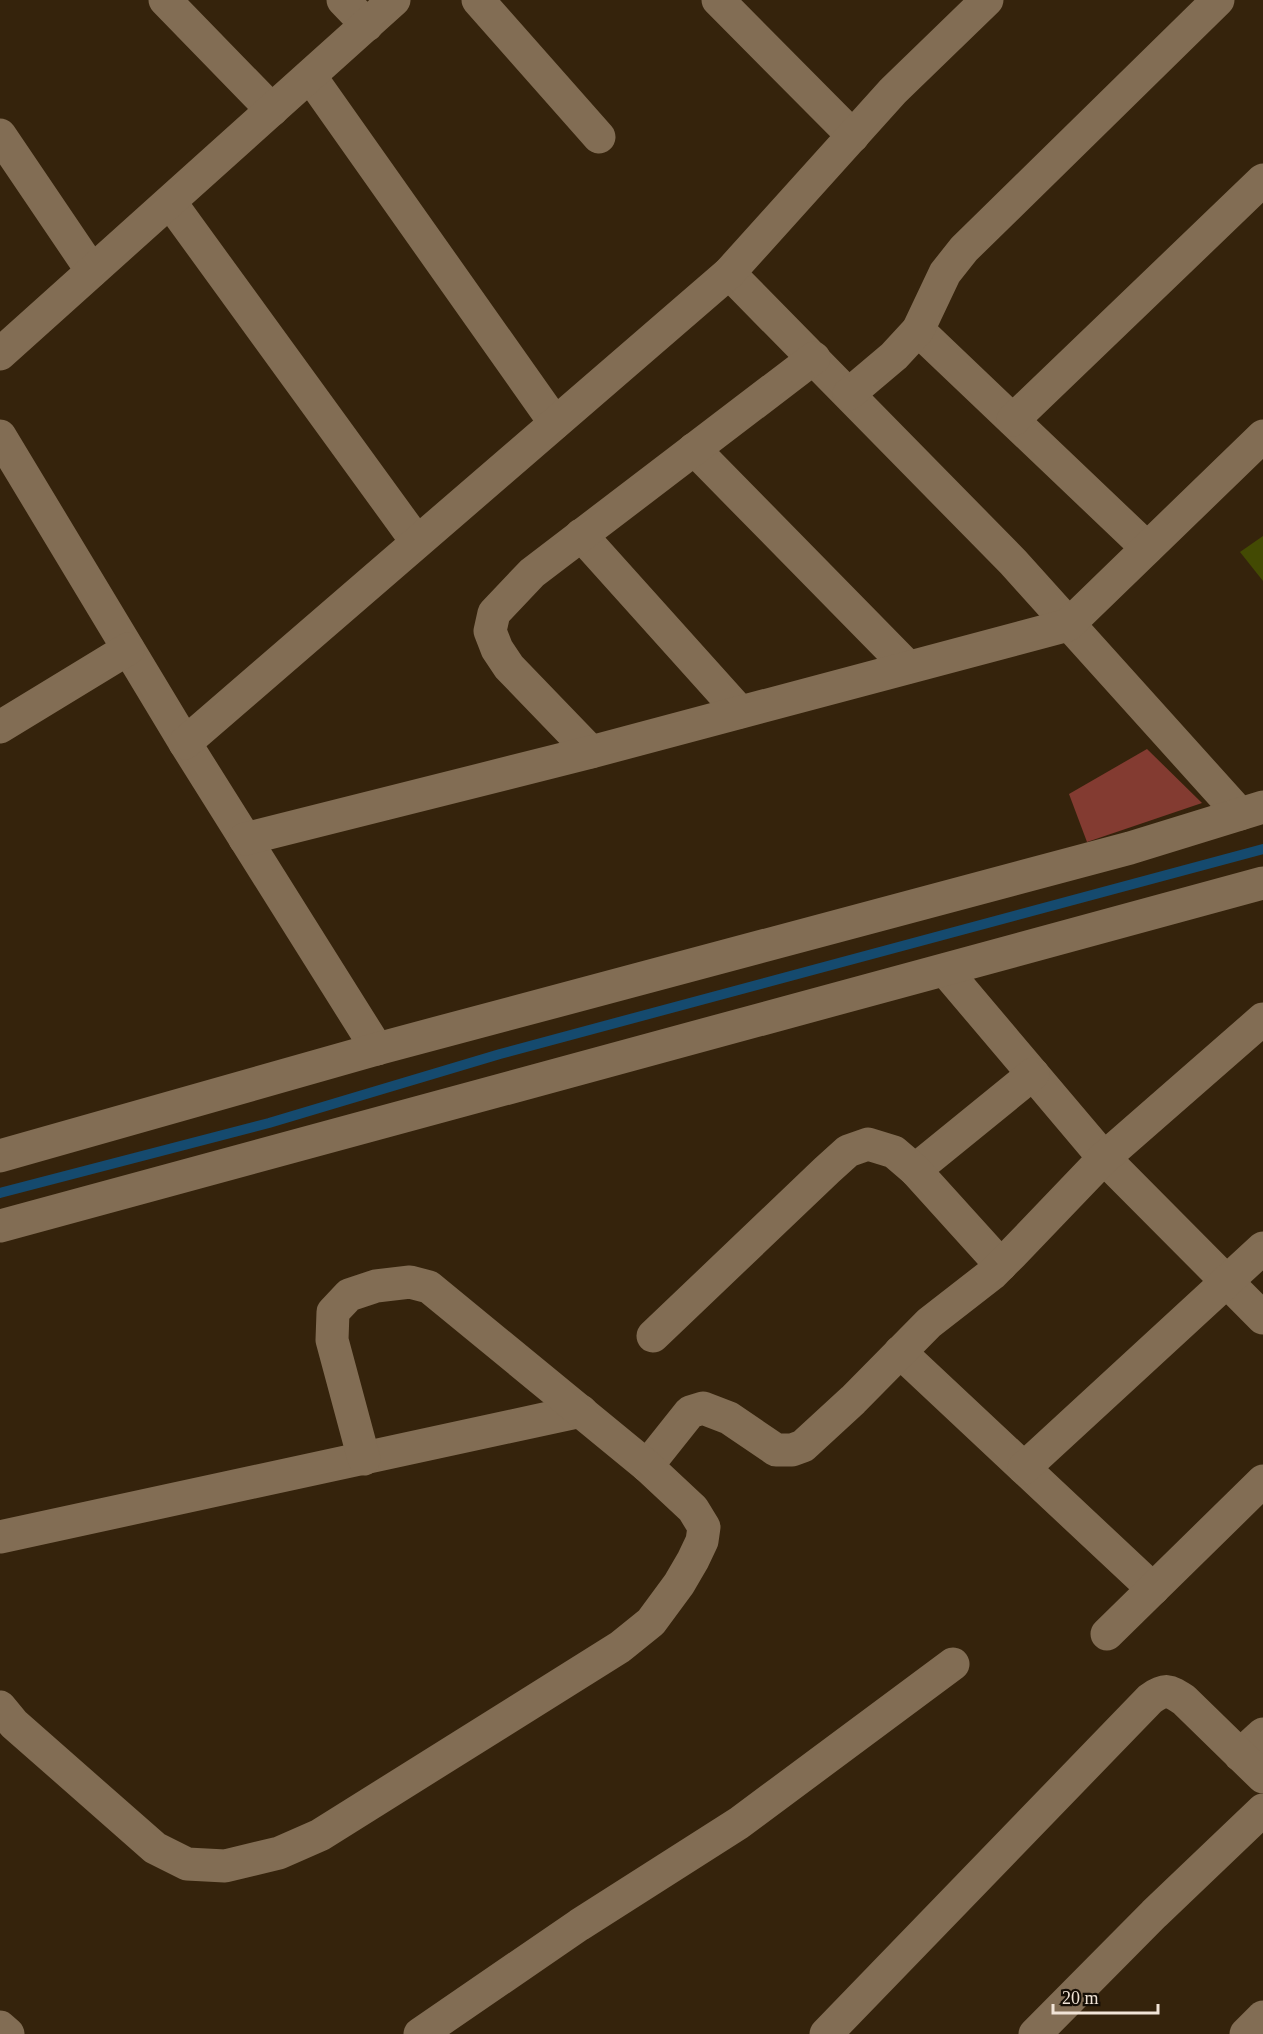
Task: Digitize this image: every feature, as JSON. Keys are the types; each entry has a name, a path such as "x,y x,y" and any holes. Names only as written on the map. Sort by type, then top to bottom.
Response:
{"street":[{"path":"165,0 272,110"},
{"path":"343,0 367,25"},
{"path":"0,354 394,0"},
{"path":"478,0 599,137"},
{"path":"718,0 852,136"},
{"path":"184,743 729,273 893,91 987,0"},
{"path":"849,394 894,356 918,330 945,273 964,249 1218,0"},
{"path":"310,76 555,423"},
{"path":"0,135 92,271"},
{"path":"1013,420 1263,180"},
{"path":"170,202 417,542"},
{"path":"0,1156 377,1049 1130,848 1251,810 1068,625 1013,562 729,273"},
{"path":"918,330 1148,548"},
{"path":"591,752 509,667 497,649 490,631 494,613 532,573 814,358"},
{"path":"0,436 8,473 128,649 184,743 377,1049"},
{"path":"245,838 591,752 1068,625 1263,436"},
{"path":"694,449 908,667"},
{"path":"581,535 740,712"},
{"path":"0,727 128,649"},
{"path":"0,1226 1263,883"},
{"path":"945,970 1104,1158 1263,1318"},
{"path":"647,1466 690,1412 703,1408 729,1418 776,1450 792,1450 803,1446 853,1400 928,1323 1001,1265 1104,1158 1263,1019"},
{"path":"915,1170 1033,1074"},
{"path":"653,1336 848,1151 868,1144 894,1152 915,1170 1001,1265"},
{"path":"1024,1468 1263,1248"},
{"path":"0,1707 14,1724 155,1848 187,1864 225,1866 279,1853 321,1835 620,1647 651,1622 693,1560 702,1541 704,1527 693,1509 647,1466 429,1287 410,1282 376,1286 349,1295 333,1312 332,1340 364,1459"},
{"path":"900,1352 1153,1589"},
{"path":"0,1537 581,1411"},
{"path":"1107,1634 1263,1481"},
{"path":"420,2034 579,1925 739,1823 953,1664"},
{"path":"826,2034 1161,1691 1171,1691 1255,1755"},
{"path":"1035,2034 1154,1914 1263,1810"},
{"path":"1246,2034 1263,2017"},
{"path":"0,2027 8,2034"}],"green space":[{"path":"1263,536 1263,581 1240,552"}],"building":[{"path":"1147,749 1202,803 1087,842 1069,794"}],"waterway":[{"path":"0,1193 269,1123 500,1054 1263,849"}]}
